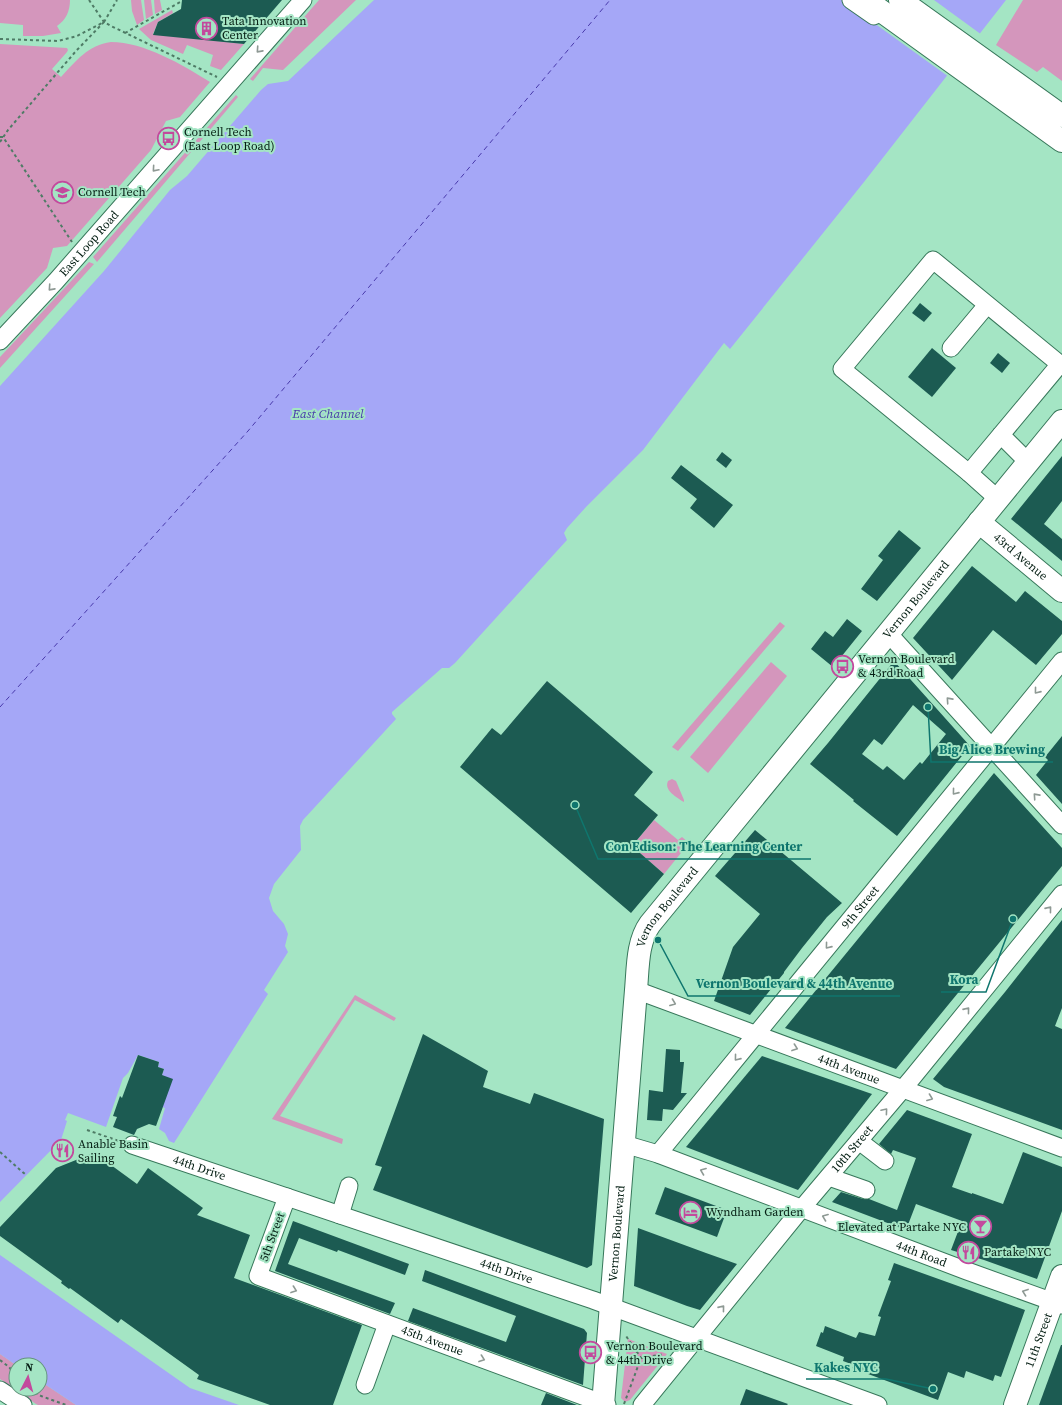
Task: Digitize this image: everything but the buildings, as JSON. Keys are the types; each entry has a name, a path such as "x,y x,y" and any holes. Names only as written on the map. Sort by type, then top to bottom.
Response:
{"main road":[{"path":"866,0 1062,141"},
{"path":"876,0 1062,134"},
{"path":"900,0 1062,116"},
{"path":"912,0 1062,108"},
{"name":"Vernon Boulevard","path":"610,1404 611,1306 636,990 641,943 647,928 1062,421"},
{"name":"43rd Avenue","path":"979,522 1062,591"},
{"name":"11th Street","path":"1015,1405 1057,1303 1062,1276"}],"street":[{"name":"East Loop Road","path":"0,341 56,282 304,0"},
{"path":"851,0 1062,152"},
{"path":"969,473 1061,365 933,260 842,369 969,473 998,499"},
{"path":"951,348 987,305"},
{"path":"1001,435 1028,462"},
{"path":"888,633 1062,825"},
{"name":"9th Street","path":"658,1154 1062,661"},
{"name":"10th Street","path":"642,1405 802,1208 903,1088 1062,894"},
{"name":"44th Avenue","path":"636,990 1062,1148"},
{"path":"859,1141 885,1160"},
{"name":"44th Road","path":"624,1144 658,1154 1057,1303"},
{"name":"44th Drive","path":"132,1145 611,1306 878,1405"},
{"path":"829,1177 866,1190"},
{"path":"340,1215 349,1186"},
{"name":"5th Street","path":"258,1276 286,1197"},
{"name":"45th Avenue","path":"258,1276 610,1404"},
{"path":"365,1385 387,1324"},
{"path":"0,1390 23,1405"}],"path":[{"path":"89,0 104,22 218,77"},
{"path":"0,142 2,137 76,51 104,22 117,0"},
{"path":"125,33 182,1"},
{"path":"0,39 58,41 77,36 104,22"},
{"path":"2,137 73,244"},
{"path":"87,1130 132,1145"},
{"path":"0,1152 26,1176"},
{"path":"628,1339 641,1358"},
{"path":"610,1404 641,1358 667,1354"},
{"path":"0,1360 8,1366"},
{"path":"44,1397 66,1405"}],"shaded area":[{"path":"0,0 70,0 67,15 57,26 61,33 43,36 23,36 23,25 0,23"},
{"path":"131,0 141,0 144,20 137,25 132,11"},
{"path":"144,0 151,0 153,15 146,19"},
{"path":"154,0 160,0 162,10 155,14"},
{"path":"319,0 356,0 283,70 263,68 253,81 250,79"},
{"path":"1023,0 1062,0 1062,81 1043,67 1037,72 996,45"},
{"path":"172,10 173,13 158,22 153,34 244,44 221,70 210,66 213,55 187,45 183,54 151,40 139,29"},
{"name":"Cornell Tech","path":"111,42 124,43 150,50 176,62 210,82 180,117 166,121 151,150 67,246 53,248 47,268 0,318 0,44 67,48 67,52 52,69 61,77 89,50 96,46"},
{"path":"236,95 238,97 97,262 93,257"},
{"path":"89,262 94,264 0,368 0,357"},
{"path":"780,622 785,626 678,751 672,747"},
{"path":"771,662 787,676 708,773 690,757"},
{"path":"672,779 676,781 684,802 673,795 669,790 667,784 668,781"},
{"path":"654,820 678,840 682,837 689,843 664,874 632,846"},
{"path":"355,995 396,1018 394,1021 355,1000 280,1116 343,1139 342,1144 272,1119"},
{"path":"628,1339 667,1354 630,1400 625,1402 621,1398"},
{"path":"0,1354 8,1360 8,1385 0,1379"},
{"path":"48,1386 76,1405 38,1405 26,1397 48,1397"}],"water":[{"name":"East Channel","path":"374,0 1006,0 864,182 730,349 724,343 643,450 567,528 564,533 567,540 455,663 449,668 442,668 392,712 396,719 303,820 300,826 301,850 274,884 269,898 273,911 284,924 288,934 285,946 288,952 264,990 268,994 174,1143 169,1141 165,1133 159,1129 165,1108 162,1107 162,1075 164,1069 158,1067 159,1062 138,1055 128,1073 123,1078 106,1127 68,1113 61,1140 0,1202 0,386 104,271 170,190 187,176 261,90 268,84 288,81"},
{"path":"0,1255 190,1388 239,1405 76,1405 48,1386 48,1357 8,1357 8,1360 0,1354"}],"pier":[{"path":"842,0 934,0 982,35 949,77"}],"ferry route":[{"path":"0,707 248,431 610,0"}],"place":[{"name":"Tata Innovation Center","path":"207,28"},
{"name":"Cornell Tech (East Loop Road)","path":"168,139"},
{"name":"Cornell Tech","path":"63,192"},
{"name":"Vernon Boulevard & 43rd Road","path":"843,666"},
{"name":"Big Alice Brewing","path":"928,707"},
{"name":"Con Edison: The Learning Center","path":"575,805"},
{"name":"Kora","path":"1013,919"},
{"name":"Vernon Boulevard & 44th Avenue","path":"658,940"},
{"name":"Anable Basin Sailing","path":"63,1151"},
{"name":"Wyndham Garden","path":"691,1212"},
{"name":"Elevated at Partake NYC","path":"981,1227"},
{"name":"Partake NYC","path":"969,1252"},
{"name":"Vernon Boulevard & 44th Drive","path":"590,1353"},
{"name":"Kakes NYC","path":"933,1389"}]}
